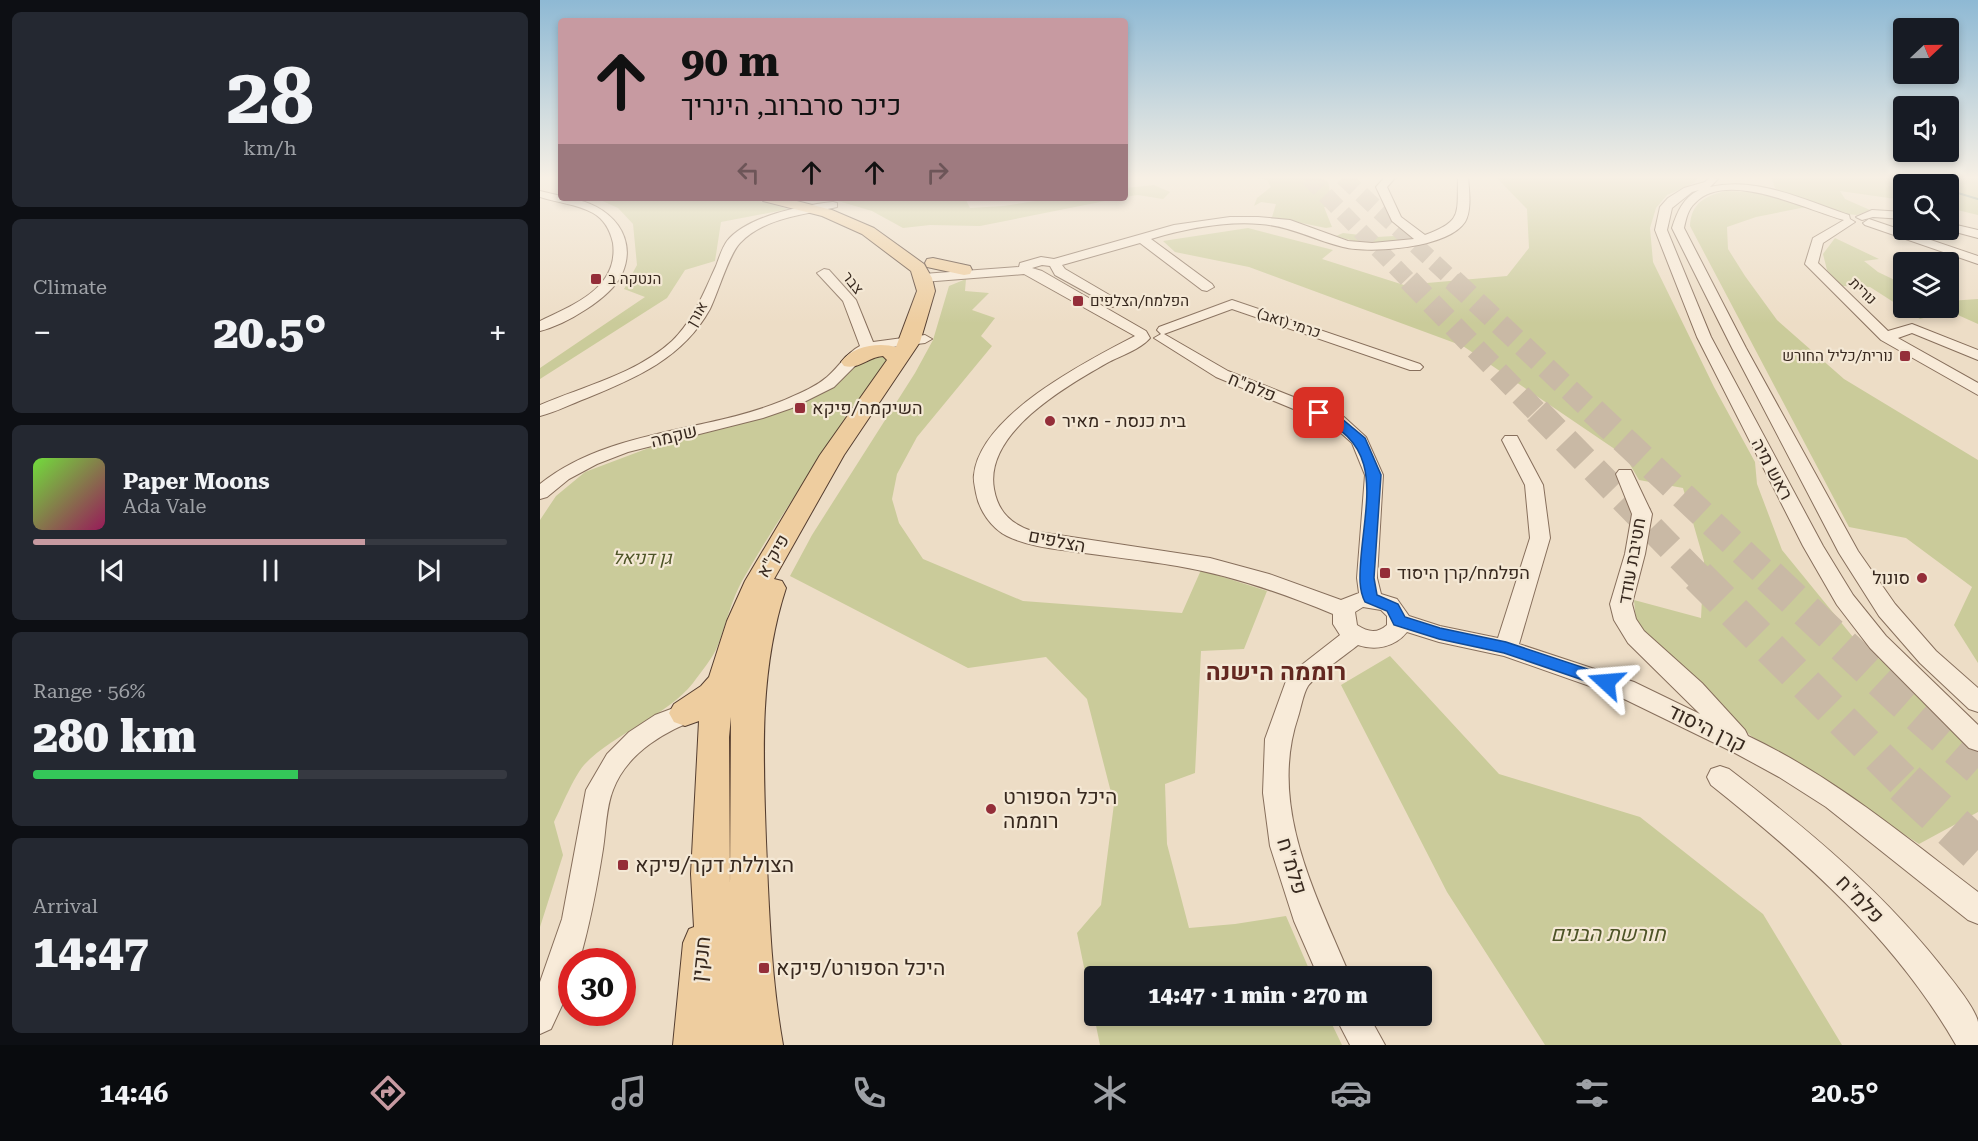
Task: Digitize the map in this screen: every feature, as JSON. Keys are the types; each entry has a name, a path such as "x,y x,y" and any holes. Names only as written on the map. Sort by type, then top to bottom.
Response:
{"main road":[{"path":"858,226 906,258 933,280 952,279 965,273"},
{"path":"881,226 894,233 933,280"},
{"path":"889,338 900,332 933,280 965,273"},
{"name":"פיק\"א","path":"712,712 752,653 764,606 776,576 916,340 933,280"},
{"name":"פיק\"א","path":"723,1045 710,874 712,712 741,621 759,581 832,455 916,340"},
{"path":"851,362 867,353 888,350 896,357 896,365"},
{"name":"פיק\"א","path":"712,712 746,764 751,966 761,1045"},
{"name":"חנקין","path":"695,1045 710,874"}],"street":[{"path":"540,327 596,297 616,277 622,258 616,232 612,226"},
{"name":"אורן","path":"540,411 649,365 677,344 702,308 732,243 758,226"},
{"path":"965,273 1028,270 1047,273 1055,265 1140,237 1194,226"},
{"path":"1295,226 1346,244 1372,248 1398,246 1424,240 1453,226"},
{"path":"1405,226 1424,240"},
{"name":"ראש מיה","path":"1662,226 1661,230 1704,337 1813,546 1845,600 1878,642 1978,741"},
{"name":"ראש מיה","path":"1679,226 1739,348 1848,553 1887,610 1928,657 1978,702"},
{"name":"נורית","path":"1845,226 1817,241 1811,264 1886,337 1978,390"},
{"path":"1874,226 1978,260"},
{"path":"1959,229 1978,234"},
{"path":"1447,230 1461,234"},
{"path":"1140,237 1208,287"},
{"name":"פלמ\"ח","path":"1055,265 1153,333"},
{"name":"פלמ\"ח","path":"1028,270 1153,333 1222,374 1338,421 1360,441 1374,475 1367,578 1371,598"},
{"name":"צבר","path":"824,273 849,300 868,345"},
{"name":"כרמי (זאב)","path":"1153,333 1232,304 1415,367"},
{"path":"1886,337 1912,328 1978,355"},
{"path":"1907,330 1956,348 1978,361"},
{"name":"הצלפים","path":"1153,333 1044,394 999,438 984,461 981,488 994,518 1015,533 1049,541 1210,565 1304,593 1344,610"},
{"name":"שקמה","path":"814,392 853,352 889,338 916,340"},
{"name":"שקמה","path":"540,493 562,474 592,459 777,409 834,380 868,345 916,340"},
{"path":"1506,648 1540,538 1534,485 1511,440"},
{"name":"חטיבת עודד","path":"1625,474 1642,514 1635,554 1621,604 1625,620 1636,637 1694,690 1744,746"},
{"path":"1371,598 1393,608 1400,621 1394,633 1386,638 1369,640 1355,635 1344,624 1344,610 1356,601 1371,598"},
{"name":"קרן היסוד","path":"1400,621 1439,634 1506,648 1626,689 1744,746 1788,769 1835,799 1978,910"},
{"name":"פלמ\"ח","path":"1330,966 1310,921 1284,846 1276,794 1278,739 1298,681 1355,635"},
{"path":"540,1018 560,974 577,919 599,790 618,756 648,731 666,720 712,712"},
{"name":"פלמ\"ח","path":"1720,777 1796,837 1847,884 1928,975 1974,1045"},
{"path":"1357,1026 1368,1045"}],"green space":[{"path":"633,226 720,226 715,261 685,270 667,298 540,379 540,368 645,297 624,289 637,265"},
{"path":"899,226 923,226 903,228"},
{"path":"1528,226 1651,226 1653,262 1714,387 1755,462 1757,484 1782,550 1857,642 1883,662 1978,755 1978,812 1919,844 1751,736 1654,642 1636,621 1634,600 1701,618 1704,561 1683,488 1639,480 1625,456 1463,346 1249,267 1175,252 1163,241 1248,228 1333,250 1322,259 1404,285 1507,276 1529,248"},
{"path":"1690,226 1731,226 1727,227 1728,249 1777,320 1844,379 1978,460 1978,663 1954,625 1972,587 1906,538 1849,527"},
{"path":"1343,233 1377,237 1410,235 1395,243 1375,244 1336,236"},
{"path":"1835,238 1879,259 1864,261 1878,272 1893,279 1893,302 1870,287 1841,286 1827,270 1823,254"},
{"path":"966,279 965,291 989,293 972,310 995,318 981,336 992,346 917,437 897,474 892,499 899,523 923,559 1023,601 1182,613 1201,570 1267,591 1244,649 1201,651 1195,773 1165,784 1167,844 1189,928 1286,916 1308,966 1084,967 1077,933 1101,905 1114,804 1087,699 1046,657 968,668 790,576 812,535 915,373 933,340 949,286"},
{"path":"1978,299 1978,324 1959,315 1959,300"},
{"name":"גן דניאל","path":"885,353 890,362 794,497 742,581 718,645 707,665 682,695 610,743 584,765 576,777 554,822 563,855 540,927 540,520 556,496 585,472 654,446 795,405 836,384 855,362"},
{"name":"חורשת הבנים","path":"1390,656 1499,774 1640,817 1763,914 1842,1045 1545,1045 1447,892 1341,685"},
{"path":"1096,1026 1333,1026 1342,1045 1100,1045"}],"tunnel":[{"path":"1355,226 1410,282"},
{"path":"1395,226 1455,282"},
{"path":"1409,280 1538,413"},
{"path":"1453,280 1594,413"},
{"path":"1537,411 1700,578"},
{"path":"1593,411 1770,578"},
{"path":"1769,576 1901,700 1978,768"},
{"path":"1700,578 1905,783"},
{"path":"1905,783 1978,850"}],"place":[{"name":"הנטקה ב","path":"596,279"},
{"name":"הפלמח/הצלפים","path":"1078,301"},
{"name":"נורית/כליל החורש","path":"1905,356"},
{"name":"השיקמה/פיקא","path":"800,408"},
{"name":"בית כנסת - מאיר","path":"1050,421"},
{"name":"הפלמח/קרן היסוד","path":"1385,573"},
{"name":"סונול","path":"1922,578"},
{"name":"היכל הספורט רוממה","path":"991,809"},
{"name":"הצוללת דקר/פיקא","path":"623,865"},
{"name":"היכל הספורט/פיקא","path":"764,968"}],"district":[{"name":"רוממה הישנה","path":"1276,672"}],"route":[{"path":"1319,413 1338,421 1360,441 1374,475 1367,578 1371,598 1389,604 1398,614 1400,621 1439,634 1506,648 1606,682"}]}
